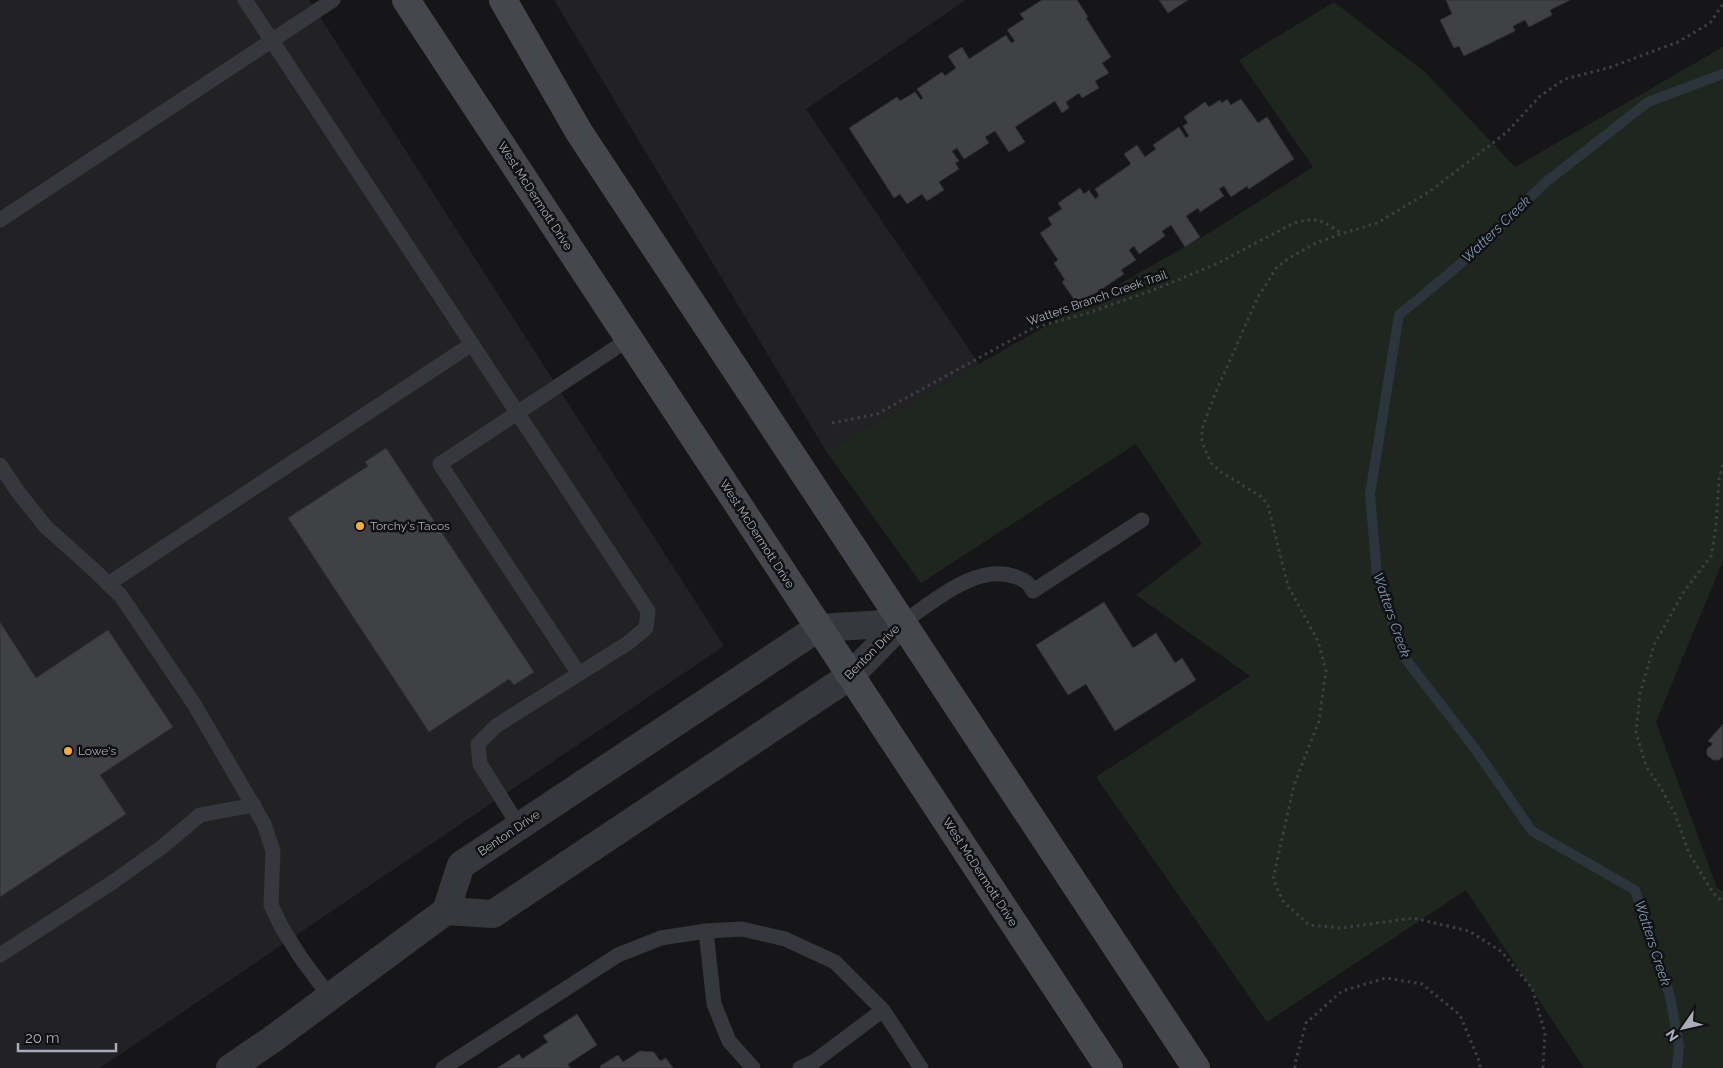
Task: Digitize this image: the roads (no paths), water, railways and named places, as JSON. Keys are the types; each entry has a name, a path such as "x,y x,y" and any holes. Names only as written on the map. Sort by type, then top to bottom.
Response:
{"main road":[{"name":"West McDermott Drive","path":"406,0 1108,1068"},
{"path":"503,0 579,132 1196,1068"}],"street":[{"name":"Benton Drive","path":"902,623 850,676 493,914 446,911 461,865 818,628 902,623"},
{"path":"230,1068 270,1041 446,911"}],"lane":[{"path":"246,0 648,612 646,628 628,642 496,726 478,744 480,764 519,826"},
{"path":"0,220 334,0"},
{"path":"579,674 440,464 629,339"},
{"path":"108,584 472,344"},
{"path":"0,465 18,492 46,527 121,596 194,704 264,824 273,850 272,905 282,928 330,997"},
{"path":"902,623 969,579 988,573 1008,574 1028,581 1033,591 1142,520"},
{"path":"0,955 162,848 200,814 254,805"},
{"path":"443,1068 618,955 661,938 742,928 785,939 835,962 883,1010 921,1068"},
{"path":"706,931 714,1004 729,1041 753,1068"},
{"path":"800,1068 816,1061 883,1010"}],"waterway":[{"name":"Watters Creek","path":"1677,1068 1679,1046 1670,996 1635,890 1532,831 1473,746 1404,657 1377,576 1370,494 1399,315 1458,266 1546,182 1648,102 1723,74"}],"place":[{"name":"Torchy's Tacos","path":"360,526"},
{"name":"Lowe's","path":"68,751"}]}
